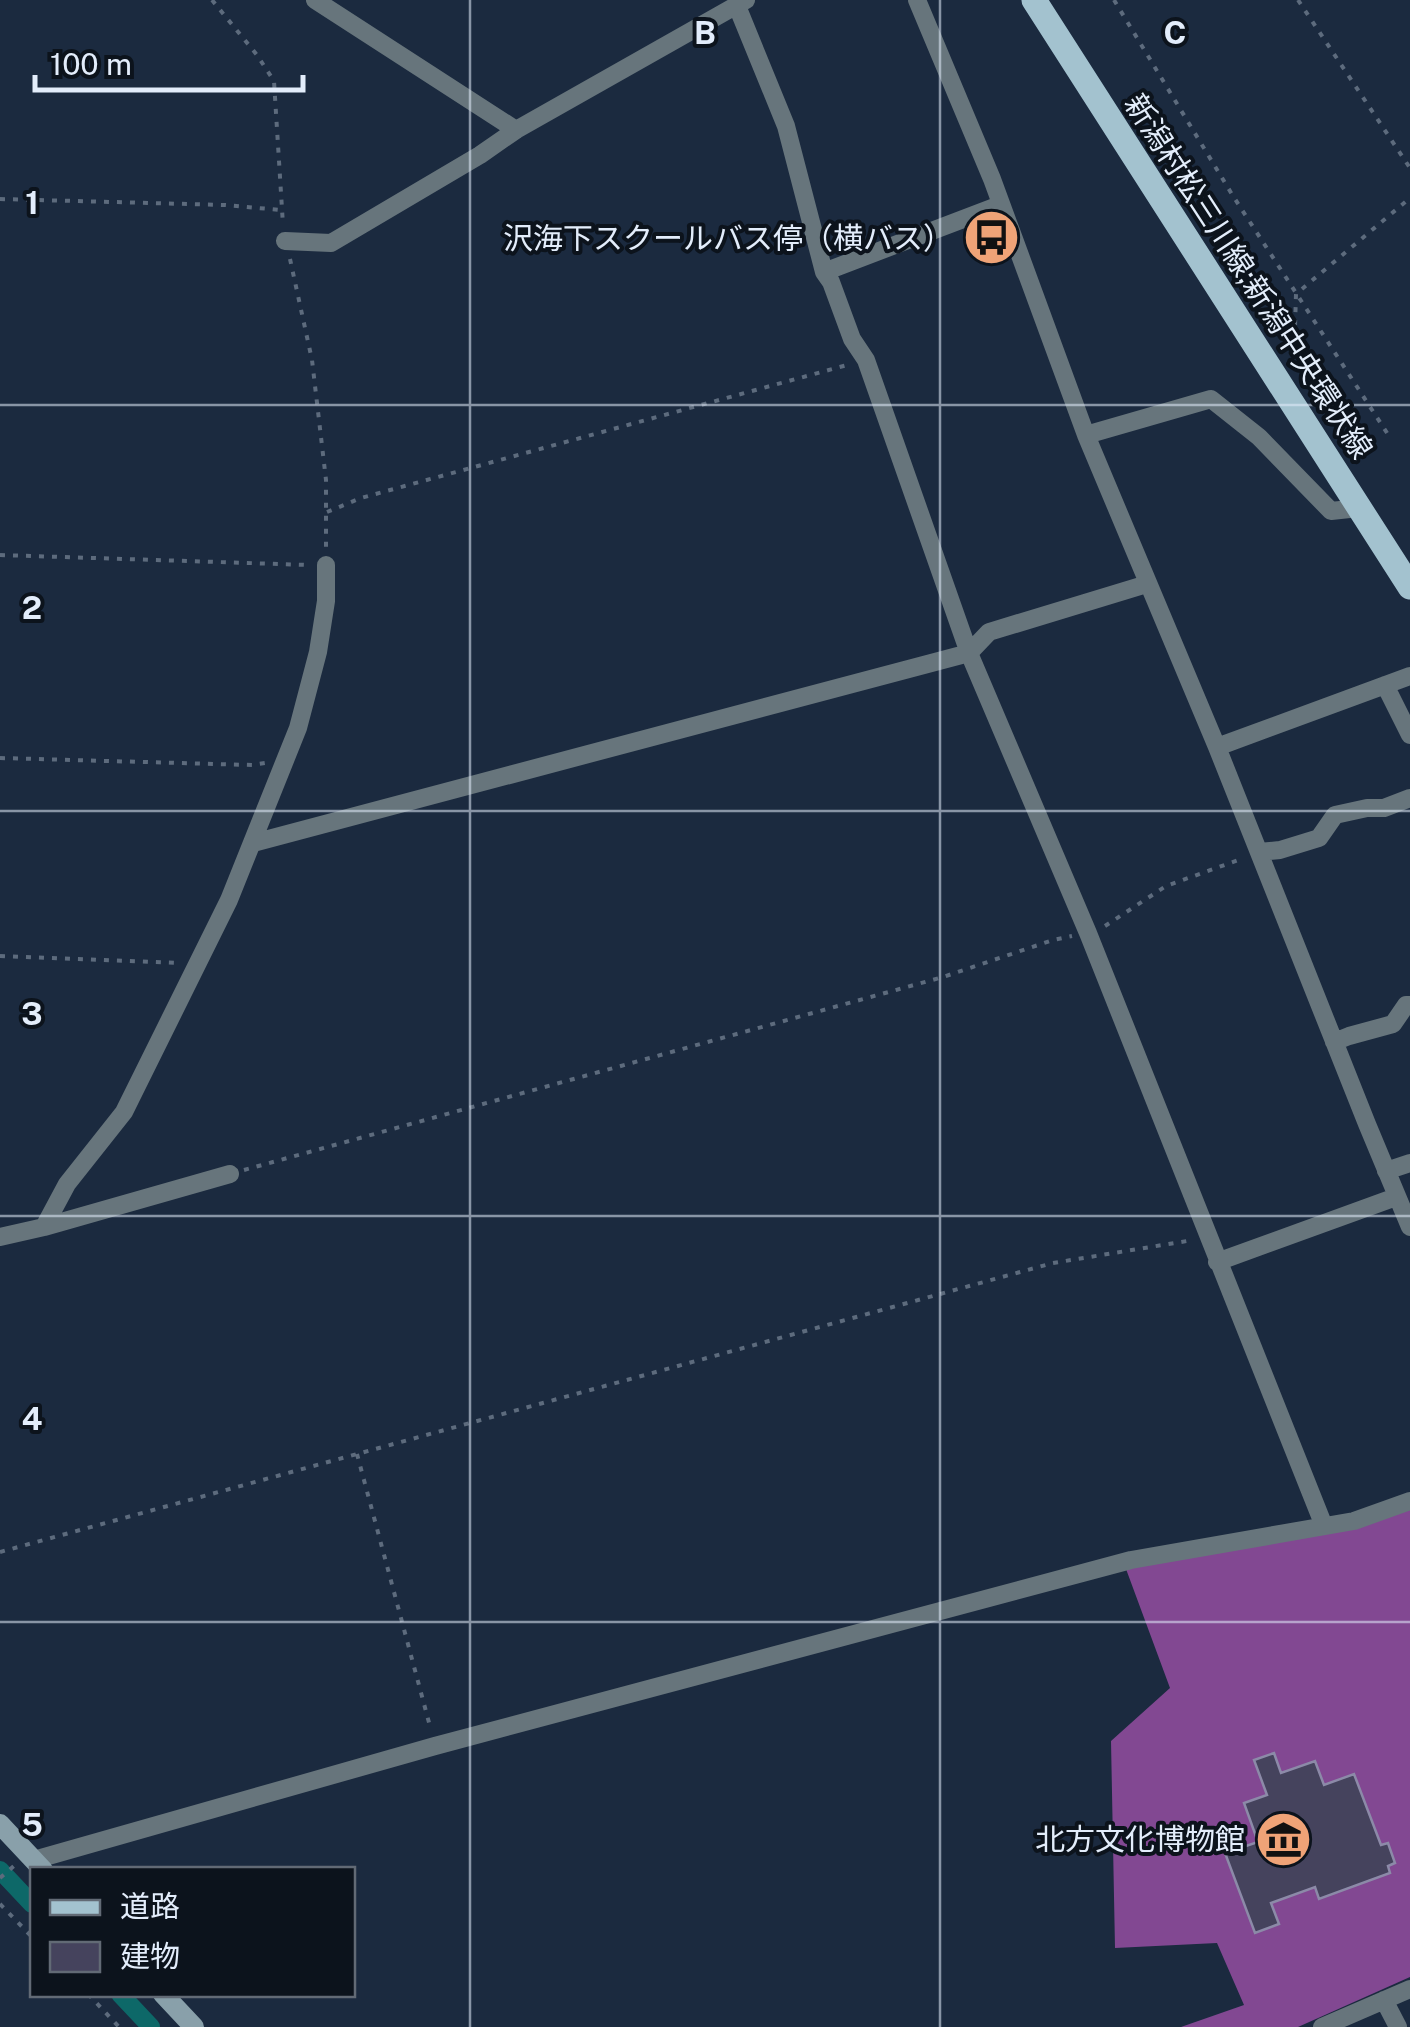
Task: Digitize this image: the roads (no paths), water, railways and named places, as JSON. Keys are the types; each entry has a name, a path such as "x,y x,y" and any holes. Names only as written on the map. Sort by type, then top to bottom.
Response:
{"main road":[{"name":"新潟村松三川線;新潟中央環状線","path":"1034,0 1410,587"},
{"path":"0,1824 31,1864"},
{"path":"165,1997 194,2027"}],"street":[{"path":"315,0 516,130"},
{"path":"917,0 992,179 1086,435 1218,747 1410,1227"},
{"path":"286,241 330,244 516,130 742,3 786,126 824,272 852,340 866,360 969,653 1088,933 1324,1526"},
{"path":"824,272 1000,205"},
{"path":"1086,435 1211,399 1259,437 1331,512 1359,508"},
{"path":"44,1227 67,1184 124,1112 228,900 298,728 318,652 326,600 326,565"},
{"path":"252,842 969,653 989,632 1148,584"},
{"path":"1218,747 1410,676"},
{"path":"1386,685 1410,735"},
{"path":"1259,852 1319,838 1336,815 1384,808 1410,798"},
{"path":"1334,1042 1393,1024 1410,1005"},
{"path":"1386,1171 1410,1163"},
{"path":"0,1237 230,1174"},
{"path":"1217,1262 1396,1196"},
{"path":"31,1864 435,1746 1131,1560 1354,1522 1410,1501"},
{"path":"1322,2027 1410,1988"},
{"path":"1384,2000 1398,2027"}],"waterway":[{"path":"0,1870 30,1902"},
{"path":"123,1997 151,2027"}],"place":[{"name":"沢海下スクールバス停（横バス）","path":"992,238"},
{"name":"北方文化博物館","path":"1284,1839"}]}
